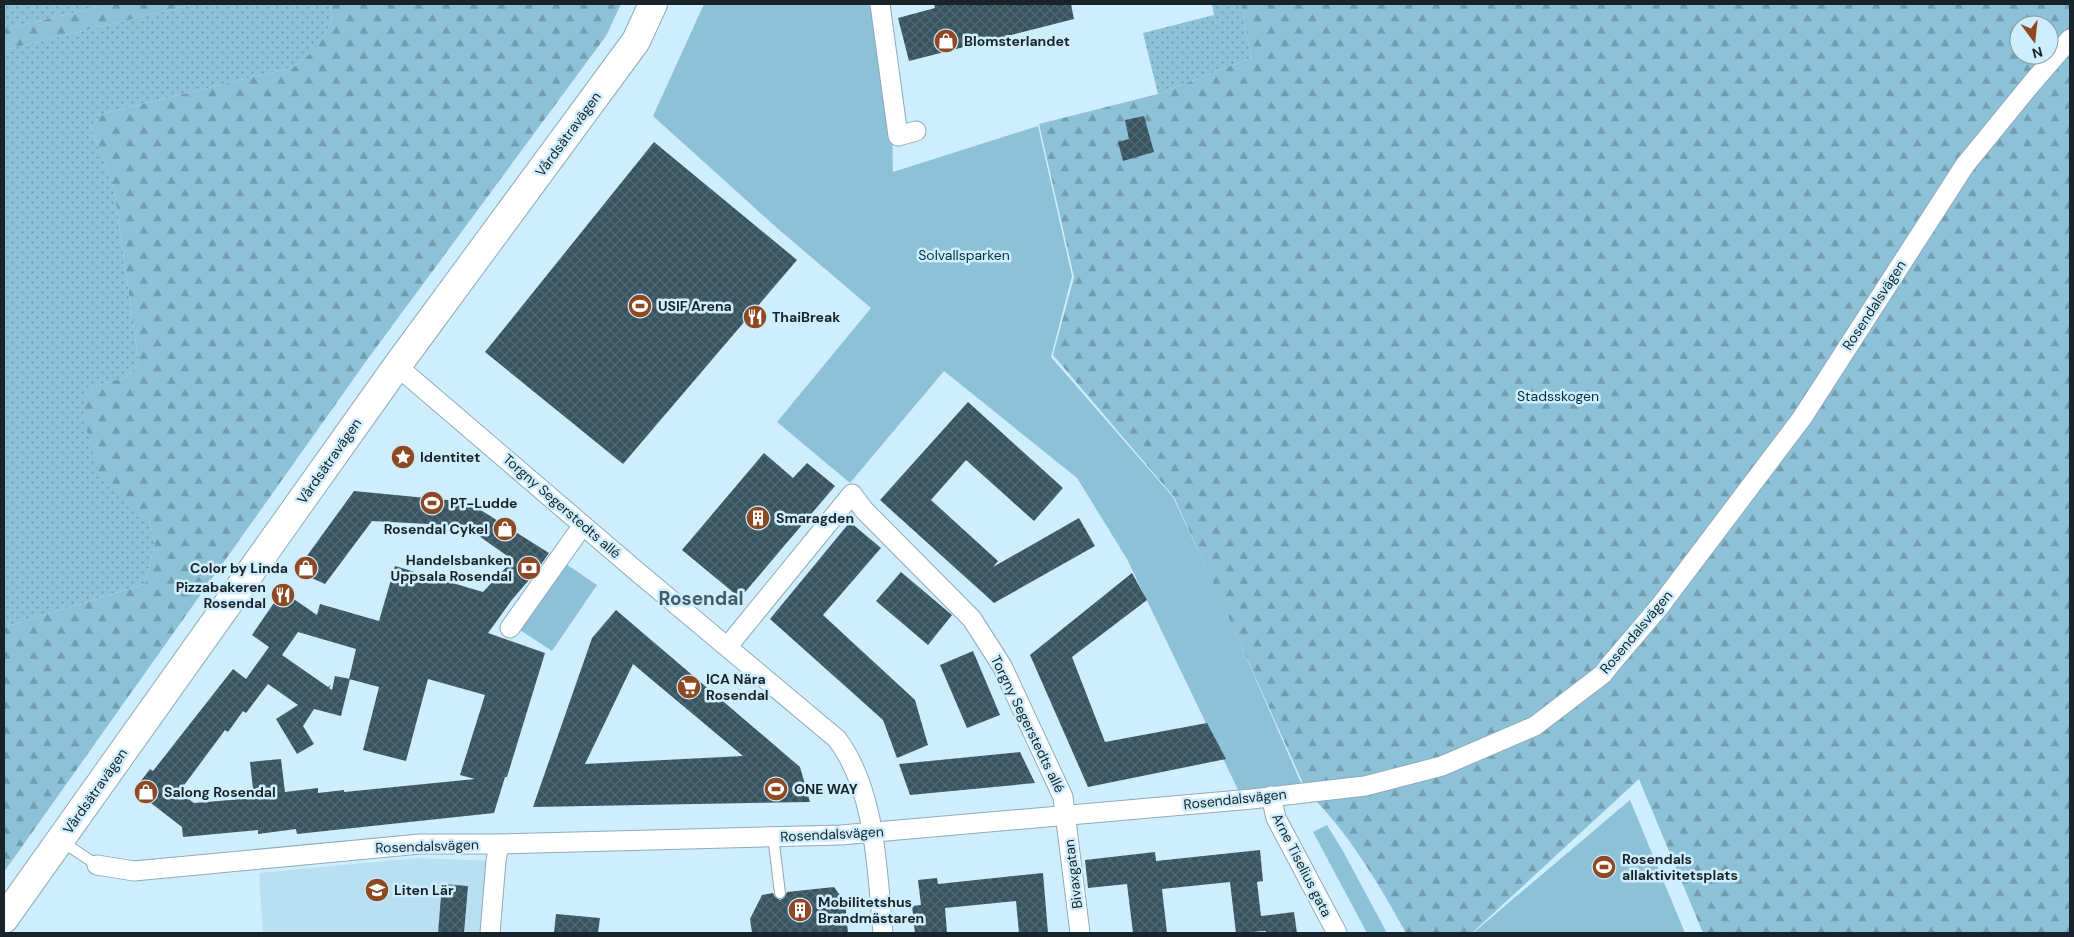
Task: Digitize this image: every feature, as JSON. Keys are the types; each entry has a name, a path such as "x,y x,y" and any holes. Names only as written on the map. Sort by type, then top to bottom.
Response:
{"main road":[{"name":"Vårdsätravägen","path":"4,919 397,366 636,41 653,4"}],"street":[{"path":"880,4 898,136 916,131"},
{"name":"Rosendalsvägen","path":"97,865 134,871 420,844 499,844 841,835 1365,786 1442,766 1535,726 1603,674 1660,606 1802,418 1965,164 2070,39"},
{"name":"Torgny Segerstedts allé","path":"397,366 837,738 849,754 857,774 873,832 883,933"},
{"name":"Torgny Segerstedts allé","path":"728,646 852,494 864,510 972,619 1002,666 1063,797 1065,814"},
{"path":"510,628 583,525"},
{"name":"Arne Tiselius gata","path":"1271,796 1276,818 1337,933"},
{"name":"Bivaxgatan","path":"1065,814 1080,933"},
{"path":"490,933 499,844"}],"lane":[{"path":"773,836 780,892"},
{"name":"Rosendalsvägen","path":"60,840 97,865"}],"shaded area":[{"name":"Liten Lär","path":"417,858 496,861 491,933 263,933 259,873"}],"green space":[{"path":"4,4 112,4 4,29"},
{"path":"112,4 195,4 4,50 4,29"},
{"path":"195,4 330,4 332,21 317,48 294,67 105,113 90,126 113,182 139,364 126,377 85,389 149,520 155,543 145,584 4,627 4,50"},
{"path":"330,4 621,4 606,36 367,360 4,872 4,627 145,584 155,543 149,520 100,476 83,417 85,389 126,377 139,364 113,182 90,126 105,113 294,67 317,48 332,21"},
{"name":"Solvallsparken","path":"704,4 874,4 892,122 893,172 1038,126 1072,276 1051,357 1173,497 1222,602 1304,790 1241,796 1127,559 1077,478 944,371 850,483 777,422 871,308 777,228 653,116"},
{"path":"1212,4 1241,4 1251,58 1158,94 1143,33 1214,15"},
{"name":"Stadsskogen","path":"1241,4 2070,4 2070,933 1703,933 1639,779 1472,933 1406,933 1361,858 1336,823 1307,792 1174,497 1053,355 1074,277 1039,124 1158,94 1251,58"},
{"path":"563,562 597,585 552,651 517,628"},
{"name":"Rosendals allaktivitetsplats","path":"1630,800 1685,933 1473,933"},
{"path":"1327,825 1387,933 1367,933 1313,832"}],"building":[{"name":"Blomsterlandet","path":"934,4 1071,4 1074,19 909,61 898,18 935,8"},
{"path":"1144,116 1154,152 1123,161 1118,142 1129,139 1125,120"},
{"name":"USIF Arena","path":"654,142 797,260 623,464 485,352"},
{"path":"968,402 1063,488 1034,521 966,460 931,500 998,561 993,567 1079,518 1095,546 994,603 880,500"},
{"name":"Smaragden","path":"764,453 793,478 807,463 835,486 740,598 682,550"},
{"path":"354,491 468,502 549,553 488,633 545,653 494,813 297,834 296,829 258,834 258,830 183,837 182,827 134,790 150,769 153,771 233,669 246,679 269,647 252,635 282,591 317,615 320,604 379,621 395,566 483,592 513,560 465,526 372,521 325,584 296,571","holes":["298,632 356,649 349,679 335,676 332,690 329,688 331,685 328,687 282,655","350,679 379,687 363,750 406,761 428,679 485,695 460,775 475,779 344,792 344,790 318,793 318,788 285,792 281,759 250,762 254,798 194,803 179,792 225,730 228,732 243,711 246,713 268,684 298,705 276,719 297,754 314,744 303,726 314,709 341,716"]},
{"path":"850,522 881,548 823,615 915,700 928,745 897,758 883,720 770,619"},
{"path":"901,572 952,615 928,645 876,601"},
{"path":"1132,573 1147,600 1072,657 1105,742 1207,723 1226,759 1088,787 1030,655"},
{"path":"616,610 800,767 810,802 533,807 592,638","holes":["633,664 743,756 585,764"]},
{"path":"973,651 1000,715 967,728 940,665"},
{"path":"1020,752 1035,783 910,795 899,764"},
{"path":"1260,850 1263,881 1257,882 1261,916 1294,912 1297,933 1266,933 1266,931 1236,933 1230,882 1162,889 1167,933 1133,933 1127,884 1088,888 1085,860 1155,852 1156,861"},
{"path":"1043,873 1048,933 1019,933 1016,901 945,908 947,933 915,933 912,906 921,905 918,880 937,878 938,884"},
{"path":"442,884 468,886 464,933 438,933"},
{"name":"Mobilitetshus Brandmästaren","path":"834,887 845,902 848,933 752,933 750,919 762,895 773,893 780,900 784,898 787,892"},
{"path":"556,914 600,918 598,933 554,933"}],"place":[{"name":"Blomsterlandet","path":"946,41"},
{"name":"USIF Arena","path":"640,306"},
{"name":"ThaiBreak","path":"755,317"},
{"name":"Identitet","path":"403,457"},
{"name":"PT-Ludde","path":"432,503"},
{"name":"Smaragden","path":"758,518"},
{"name":"Rosendal Cykel","path":"505,529"},
{"name":"Color by Linda","path":"306,568"},
{"name":"Handelsbanken Uppsala Rosendal","path":"529,568"},
{"name":"Pizzabakeren Rosendal","path":"283,595"},
{"name":"ICA Nära Rosendal","path":"689,687"},
{"name":"ONE WAY","path":"776,789"},
{"name":"Salong Rosendal","path":"146,792"},
{"name":"Rosendals allaktivitetsplats","path":"1604,867"},
{"name":"Liten Lär","path":"377,890"},
{"name":"Mobilitetshus Brandmästaren","path":"800,910"}],"district":[{"name":"Rosendal","path":"701,598"}]}
